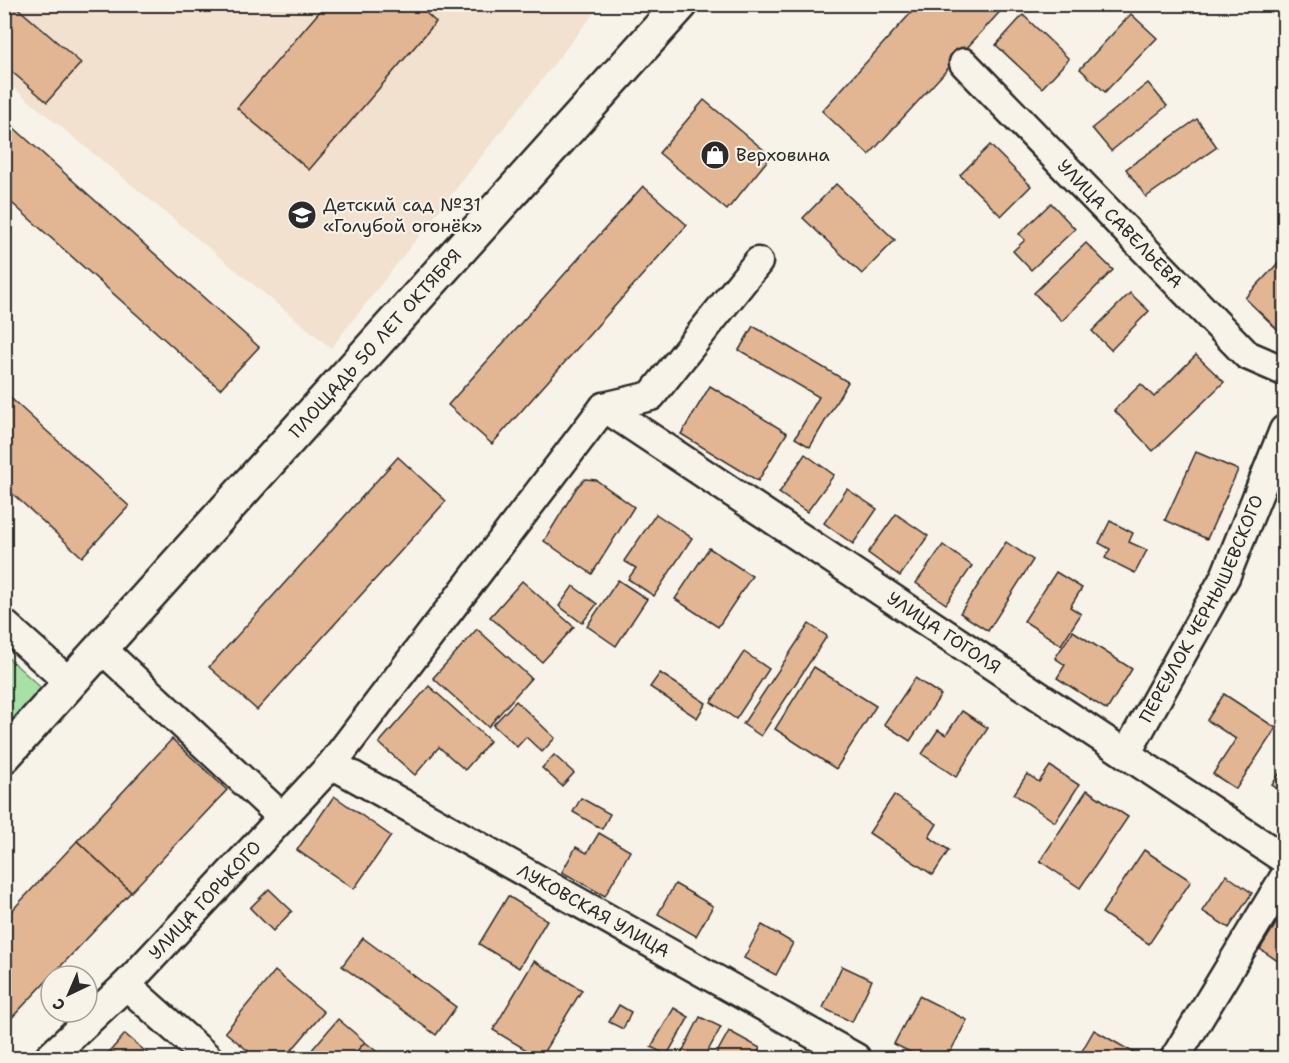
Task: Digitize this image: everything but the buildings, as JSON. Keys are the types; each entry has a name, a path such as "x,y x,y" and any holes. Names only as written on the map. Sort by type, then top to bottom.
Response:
{"street":[{"name":"ПЛОЩАДЬ 50 ЛЕТ ОКТЯБРЯ","path":"4,756 681,4"},
{"name":"УЛИЦА САВЕЛЬЕВА","path":"964,63 1247,355 1284,370"},
{"path":"604,407 651,396 758,262"},
{"name":"УЛИЦА ГОГОЛЯ","path":"604,407 1284,859"},
{"name":"УЛИЦА ГОРЬКОГО","path":"49,1059 126,985 332,764 604,407"},
{"name":"ПЕРЕУЛОК ЧЕРНЫШЕВСКОГО","path":"1126,754 1225,577 1284,430"},
{"path":"4,624 70,683"},
{"path":"102,648 282,817"},
{"name":"ЛУКОВСКАЯ УЛИЦА","path":"332,764 856,1059"},
{"path":"1175,1059 1284,878"},
{"path":"126,985 208,1059"}],"shaded area":[{"name":"Детский сад №31 «Голубой огонёк»","path":"584,4 594,13 331,348 5,81 4,5"}],"green space":[{"path":"5,655 49,695 5,743"}],"place":[{"name":"Верховина","path":"715,155"},
{"name":"Детский сад №31 «Голубой огонёк»","path":"302,215"}]}
